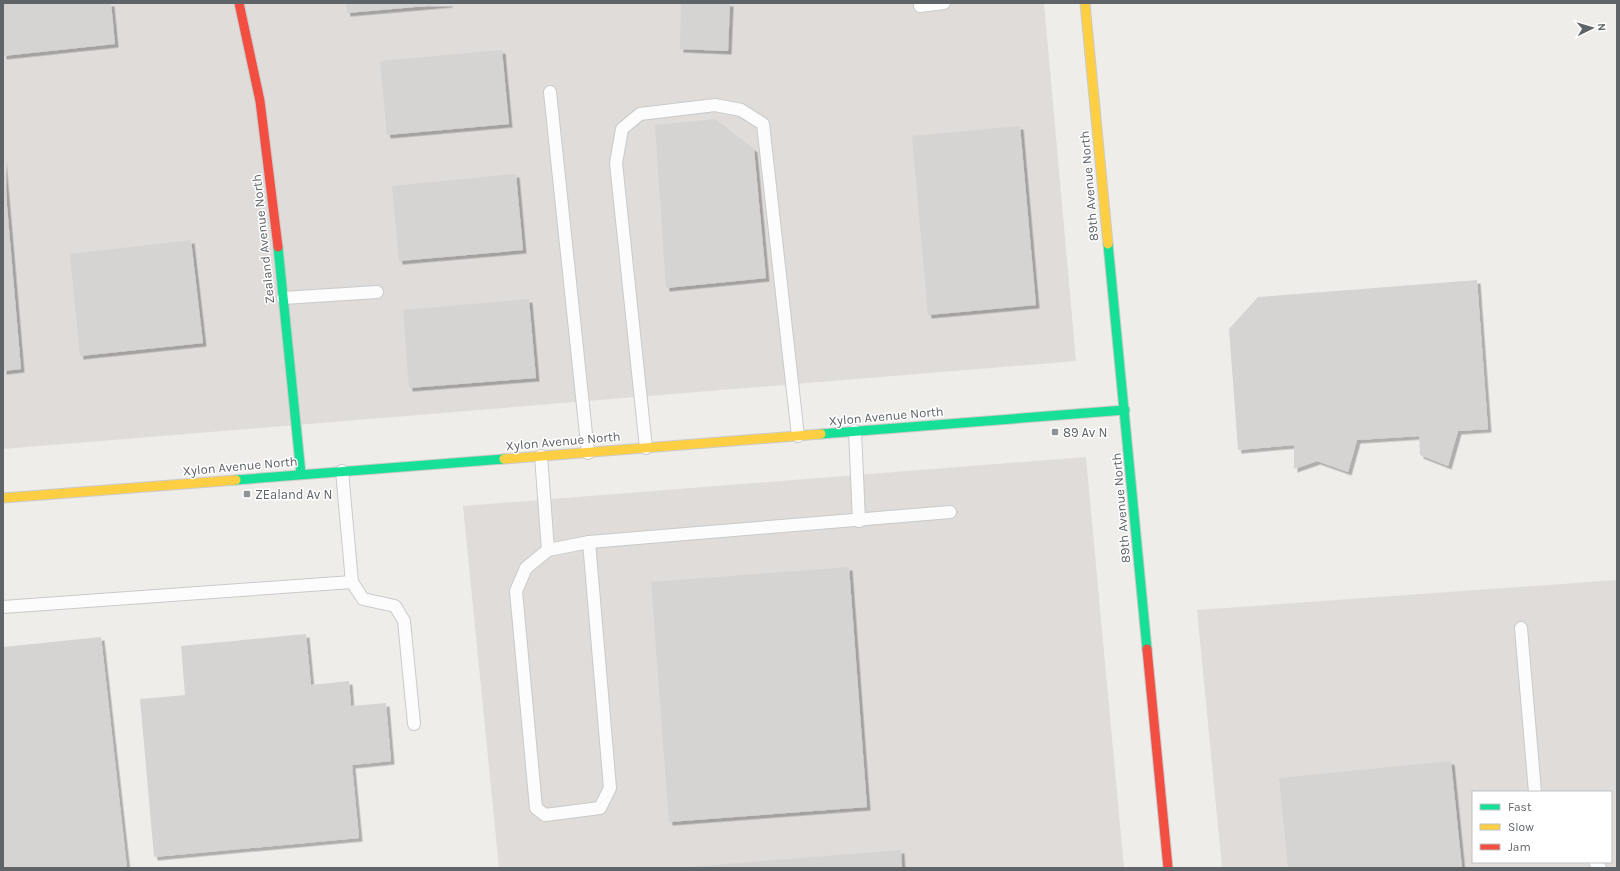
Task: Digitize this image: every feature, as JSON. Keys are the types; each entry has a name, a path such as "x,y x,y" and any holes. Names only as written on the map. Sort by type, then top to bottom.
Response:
{"street":[{"name":"Zealand Avenue North","path":"239,3 260,102 275,217 301,474"},
{"name":"89th Avenue North","path":"1085,3 1107,246 1125,410 1168,868"},
{"name":"Xylon Avenue North","path":"3,498 1125,410"}],"lane":[{"path":"920,6 944,3"},
{"path":"550,92 588,453"},
{"path":"646,448 616,163 622,129 640,114 715,104 741,110 763,124 798,436"},
{"path":"283,298 377,292"},
{"path":"855,432 859,520"},
{"path":"541,456 548,550"},
{"path":"342,471 352,582 363,599 395,606 404,621 414,724"},
{"path":"589,542 610,788 600,808 546,815 536,808 516,591 526,568 548,550 589,542 950,512"},
{"path":"3,607 352,582"},
{"path":"1521,628 1535,791"}],"shaded area":[{"path":"3,3 1044,3 1076,361 3,449"},
{"path":"1086,457 1124,868 499,868 463,506"},
{"path":"1617,580 1617,868 1222,868 1197,610"}],"building":[{"path":"3,3 111,3 115,44 3,56"},
{"path":"346,3 449,3 449,4 347,13"},
{"path":"681,3 730,3 728,51 680,49"},
{"path":"502,50 509,124 387,135 380,61"},
{"path":"715,119 754,149 766,278 666,288 655,125"},
{"path":"1020,126 1036,305 928,315 912,136"},
{"path":"3,159 21,369 3,371"},
{"path":"516,174 523,250 399,261 392,186"},
{"path":"191,240 203,343 80,356 70,254"},
{"path":"1477,280 1488,429 1458,431 1448,466 1420,455 1419,436 1357,440 1348,472 1317,461 1294,469 1294,445 1238,450 1229,329 1258,297"},
{"path":"529,299 536,378 409,388 403,310"},
{"path":"849,567 867,807 669,822 651,582"},
{"path":"306,634 311,685 349,681 351,706 386,703 391,761 352,765 359,838 154,857 140,699 185,695 181,646"},
{"path":"101,637 127,868 3,868 3,647"},
{"path":"1451,761 1462,868 1288,868 1279,778"},
{"path":"901,850 902,868 688,868 688,867"}],"traffic: fast":[{"path":"1108,244 1147,649"},
{"path":"278,247 301,474"},
{"path":"821,434 1125,410"},
{"path":"236,480 504,459"}],"traffic: slow":[{"path":"1085,3 1108,244"},
{"path":"504,459 821,434"},
{"path":"3,498 236,480"}],"traffic: jam":[{"path":"239,3 260,101 278,247"},
{"path":"1147,649 1168,868"}],"place":[{"name":"89 Av N","path":"1055,432"},
{"name":"ZEaland Av N","path":"247,494"}]}
